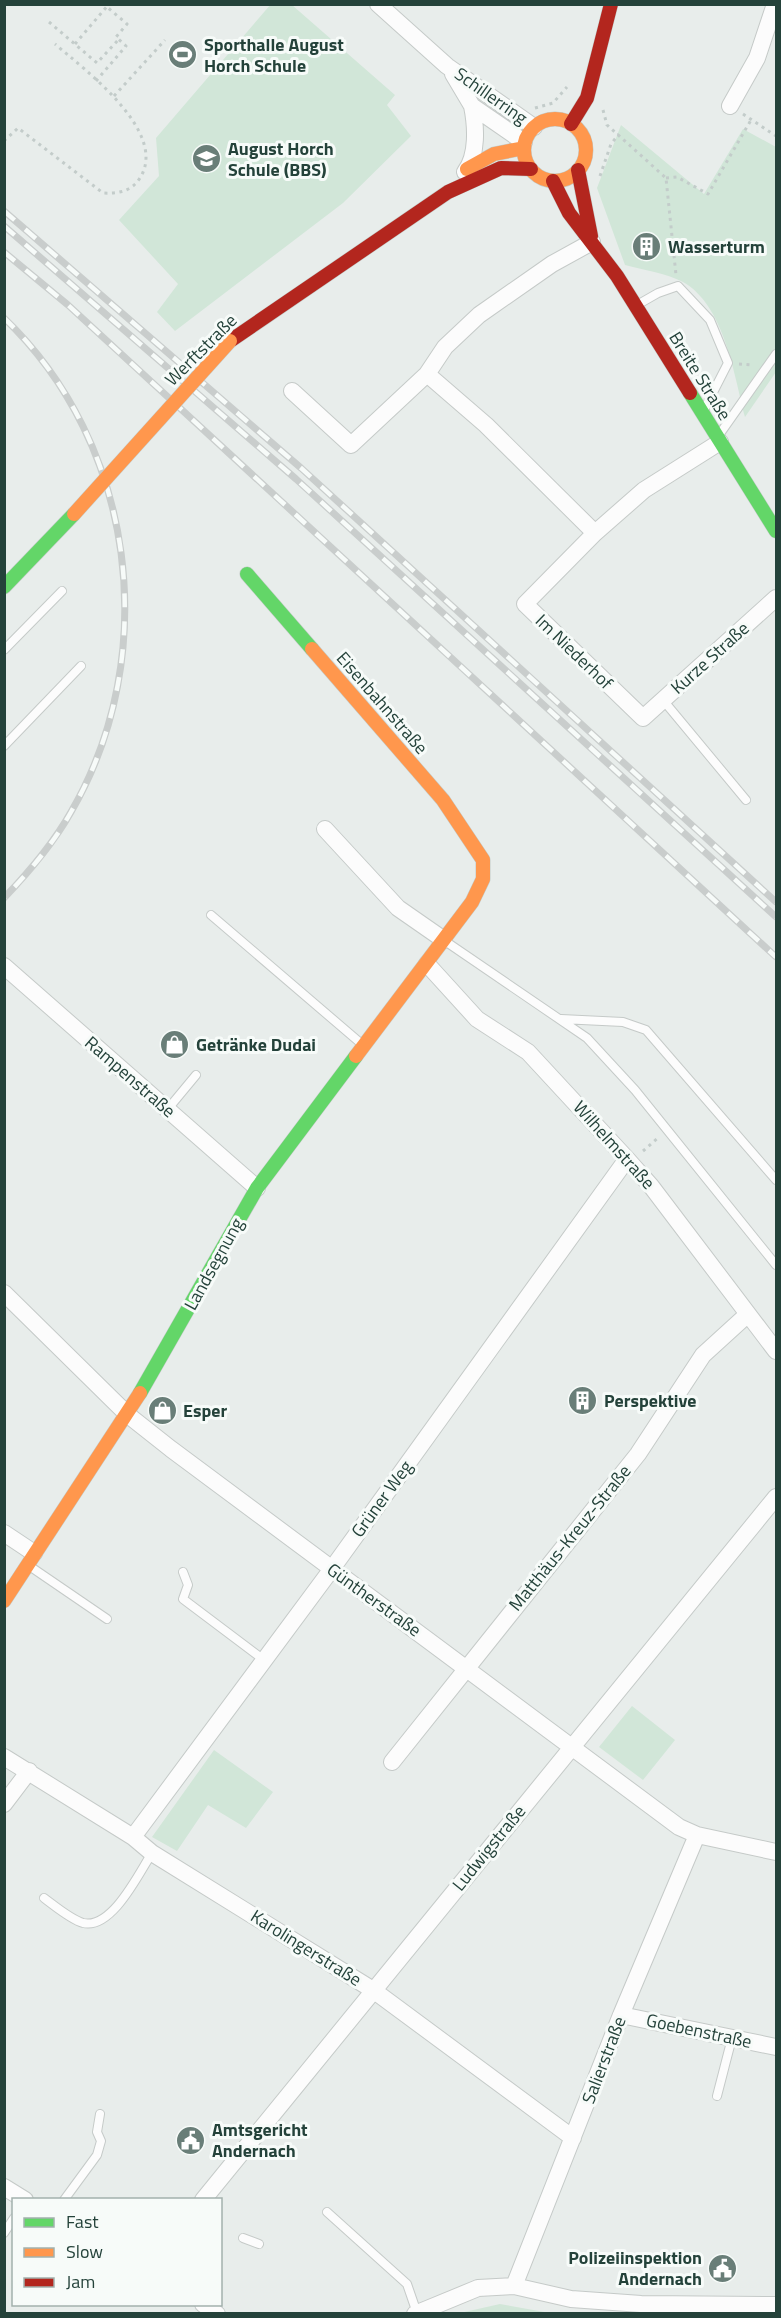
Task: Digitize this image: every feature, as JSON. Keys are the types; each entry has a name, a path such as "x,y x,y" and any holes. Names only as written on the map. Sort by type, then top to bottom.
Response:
{"street":[{"name":"Schillerring","path":"378,4 447,66 534,127"},
{"path":"571,124 587,98 611,4"},
{"path":"730,106 757,58 775,4"},
{"name":"Schillerring","path":"447,66 472,106 524,145"},
{"name":"Schillerring","path":"448,192 467,169 472,156 474,137 472,106"},
{"path":"558,119 571,124 584,140 586,151 578,170 567,178 553,181 542,178 531,169 525,159 524,145 534,127 547,120 558,119"},
{"path":"467,169 477,161 497,152 524,145"},
{"name":"Werftstraße","path":"4,587 74,514 230,341 448,192 501,168 531,169"},
{"name":"Breite Straße","path":"578,170 586,246"},
{"name":"Breite Straße","path":"553,181 586,246 617,276 777,531"},
{"path":"292,391 351,445 427,374 445,347 479,315 552,264 586,246"},
{"path":"427,374 486,425 595,533"},
{"name":"Im Niederhof","path":"643,718 525,604 595,533 644,490 718,440"},
{"name":"Eisenbahnstraße","path":"247,574 443,800 483,860"},
{"name":"Kurze Straße","path":"643,718 777,598"},
{"path":"325,829 398,908 444,940"},
{"name":"Landsegnung","path":"4,1601 129,1415 257,1188 472,902 483,879 483,860"},
{"name":"Wilhelmstraße","path":"427,963 477,1019 528,1052 627,1159 651,1186 777,1351"},
{"name":"Rampenstraße","path":"4,966 257,1188"},
{"name":"Grüner Weg","path":"133,1837 331,1569 627,1159"},
{"name":"Güntherstraße","path":"4,1293 129,1415 331,1569 467,1666 679,1827 697,1835 777,1852"},
{"name":"Matthäus-Kreuz-Straße","path":"392,1762 638,1454 703,1355 748,1314"},
{"name":"Ludwigstraße","path":"204,2198 777,1497"},
{"path":"4,1533 31,1559"},
{"name":"Karolingerstraße","path":"4,1757 133,1837 152,1853 373,1990 573,2138"},
{"path":"4,1804 29,1771"},
{"name":"Salierstraße","path":"514,2286 621,2015 697,1835"},
{"name":"Goebenstraße","path":"621,2015 777,2047"},
{"path":"4,2187 23,2198"},
{"path":"416,2313 478,2288 514,2286 571,2299 641,2304 777,2305"}],"lane":[{"path":"635,306 658,293 678,286 710,320 728,363 703,413"},
{"path":"718,440 777,354"},
{"path":"4,650 62,591"},
{"path":"4,746 81,666"},
{"path":"663,700 746,800"},
{"path":"211,915 364,1046"},
{"path":"444,940 587,1038 635,1090 777,1265"},
{"path":"561,1019 623,1022 646,1030 777,1180"},
{"path":"168,1110 196,1076"},
{"path":"31,1559 107,1619"},
{"path":"183,1572 188,1585 183,1599 264,1660"},
{"path":"44,1898 83,1923 95,1923 115,1910 152,1853"},
{"path":"717,2096 732,2038"},
{"path":"65,2198 97,2155 101,2141 97,2132 100,2114"},
{"path":"327,2212 407,2284 416,2313"},
{"path":"243,2238 259,2244"}],"path":[{"path":"75,44 108,6 127,24 116,36 126,46 96,81"},
{"path":"49,22 97,63 119,39"},
{"path":"114,96 165,40"},
{"path":"4,141 18,128 97,190 110,193 130,188 142,175 147,153 141,134 114,96 55,44"},
{"path":"532,109 553,103 567,87"},
{"path":"730,106 777,136"},
{"path":"603,110 607,125 666,178 678,286"},
{"path":"666,178 677,177 708,194 751,120"},
{"path":"598,182 611,144 619,135"}],"green space":[{"path":"271,4 292,5 395,95 387,105 411,136 343,203 175,331 157,312 178,284 119,220 159,176 156,138"},
{"path":"621,125 704,194 743,129 776,147 776,372 745,417 731,361 718,323 697,293 676,279 625,265 597,188"},
{"path":"632,1706 675,1740 643,1780 599,1747"},
{"path":"214,1750 273,1792 246,1828 208,1805 177,1851 152,1837"},
{"path":"500,2304 550,2313 460,2313"}],"railway":[{"path":"4,211 301,468 776,902"},
{"path":"4,226 296,479 776,917"},
{"path":"4,252 68,305 776,957"},
{"path":"4,318 49,369 83,426 107,488 121,553 125,620 117,686 100,751 64,824 40,857 4,898"}],"traffic: fast":[{"path":"690,393 776,531"},
{"path":"4,587 74,514"},
{"path":"247,574 312,649"},
{"path":"140,1393 257,1188 356,1056"}],"traffic: slow":[{"path":"555,119 577,128 586,150 577,172 555,181 533,172 524,150 533,128 555,119"},
{"path":"467,169 494,154 524,148"},
{"path":"74,514 230,341"},
{"path":"312,649 443,800 483,860 483,879 472,902 356,1056"},
{"path":"4,1601 140,1393"}],"traffic: jam":[{"path":"571,124 587,98 611,4"},
{"path":"230,341 448,192 501,168 531,169"},
{"path":"578,170 591,236"},
{"path":"553,181 569,213 617,276 690,393"}],"place":[{"name":"Sporthalle August Horch Schule","path":"183,55"},
{"name":"August Horch Schule (BBS)","path":"207,159"},
{"name":"Wasserturm","path":"647,247"},
{"name":"Getränke Dudai","path":"175,1045"},
{"name":"Perspektive","path":"583,1401"},
{"name":"Esper","path":"162,1411"},
{"name":"Amtsgericht Andernach","path":"191,2140"},
{"name":"Polizeiinspektion Andernach","path":"723,2268"}]}
